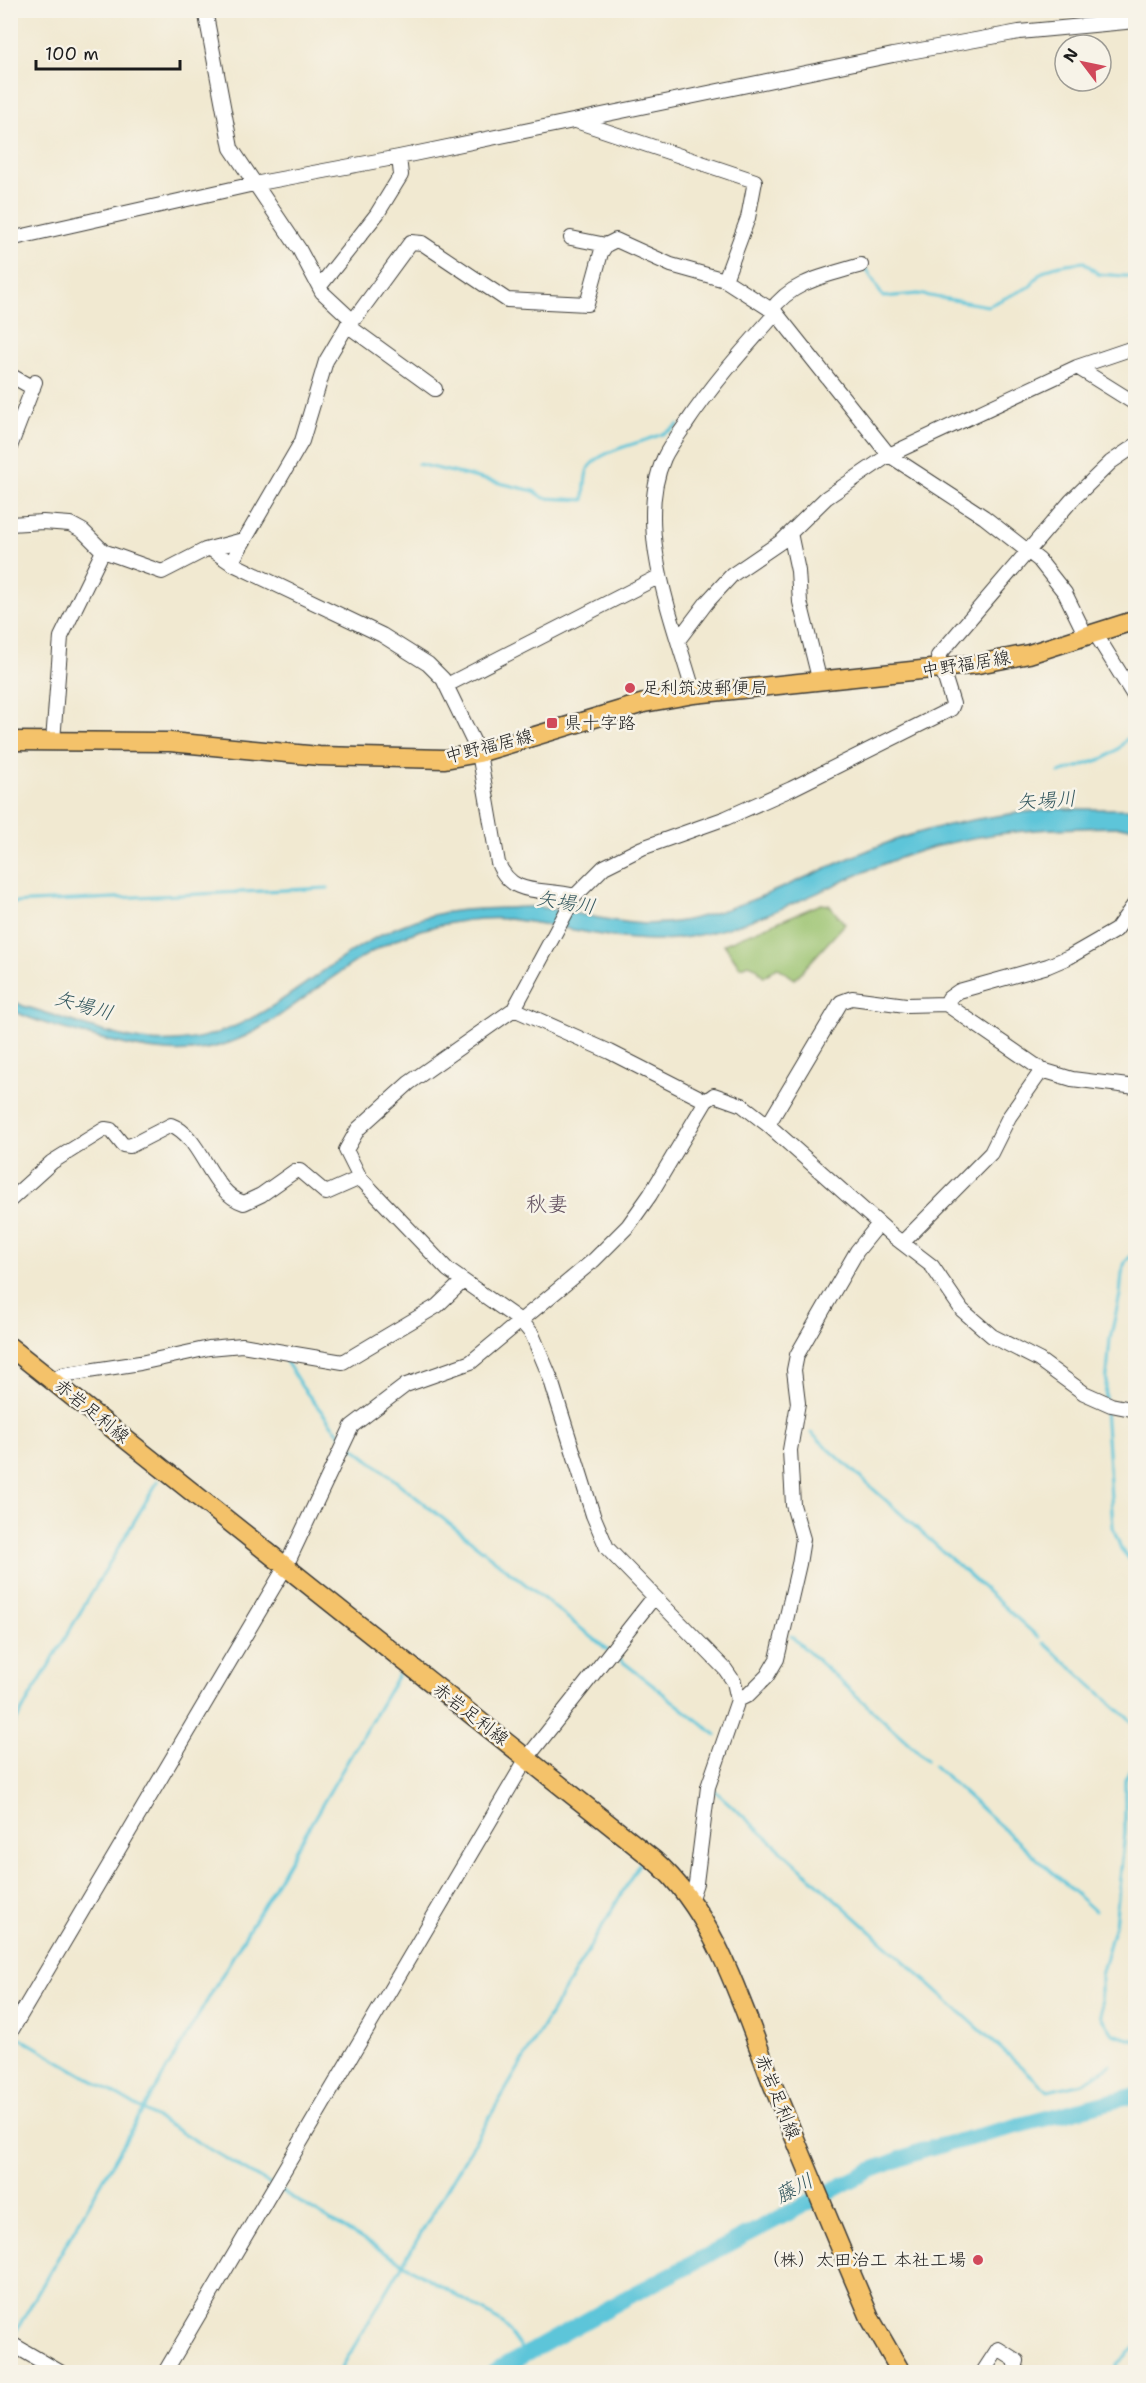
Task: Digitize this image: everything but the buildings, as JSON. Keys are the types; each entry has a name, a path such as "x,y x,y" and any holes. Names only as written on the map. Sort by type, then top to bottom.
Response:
{"main road":[{"name":"中野福居線","path":"10,741 170,742 319,756 446,759 479,753 644,703 694,694 942,670 1029,654 1136,620"},
{"name":"赤岩足利線","path":"10,1347 654,1860 691,1898 731,1980 824,2210 880,2339 902,2373"}],"street":[{"path":"205,10 228,137 235,155 274,211 322,292 349,322 435,389"},
{"path":"10,239 254,184 1019,32 1136,21"},
{"path":"574,121 755,182 748,218 725,280"},
{"path":"320,286 377,214 395,185 401,175 399,157"},
{"path":"572,238 606,245 616,240 671,265 725,280 773,312 889,455 1029,550 1065,593 1090,634 1136,699"},
{"path":"231,563 302,441 326,361 349,322 356,317 411,242 422,243 507,300 577,304 587,304 606,245"},
{"path":"694,694 679,639 672,626 660,576 655,504 656,482 664,457 703,398 773,312 779,299 794,288 861,265"},
{"path":"679,639 707,602 732,576 790,533 826,498 889,455 1077,367 1136,347"},
{"path":"1077,367 1136,404"},
{"path":"10,375 34,385 10,447"},
{"path":"691,1898 696,1883 708,1787 738,1700 734,1682 725,1669 607,1548 600,1536 550,1377 537,1344 522,1322 462,1282 360,1178 346,1150 358,1129 409,1083 514,1009 572,902 593,875 615,859 726,818 791,789 951,709 954,704 938,656 1071,501 1111,462 1136,445"},
{"path":"10,524 43,522 70,524 83,531 103,551 162,572 205,550 243,540"},
{"path":"790,533 798,571 800,602 820,682"},
{"path":"212,550 231,563 382,635 428,664 447,686 479,753 495,852 503,876 517,887 555,891 572,902"},
{"path":"53,741 61,637 103,551"},
{"path":"447,686 660,576"},
{"path":"946,1004 952,994 959,991 1029,972 1069,957 1116,930 1136,902"},
{"path":"768,1125 844,1000 852,998 906,1005 946,1004 1042,1070 1072,1079 1136,1087"},
{"path":"514,1009 610,1052 706,1101"},
{"path":"902,1243 991,1154 1009,1117 1042,1070"},
{"path":"10,2033 286,1566 352,1426 406,1385 471,1362 594,1260 628,1226 650,1195 706,1101 714,1095 723,1096 742,1105 768,1125 879,1224 932,1266 962,1310 984,1330 1039,1360 1105,1402 1136,1410"},
{"path":"10,1200 52,1162 105,1129 111,1130 123,1145 130,1146 171,1125 178,1128 188,1137 210,1172 235,1198 244,1203 261,1195 295,1171 300,1171 326,1193 360,1178"},
{"path":"738,1700 748,1695 767,1676 777,1659 800,1564 803,1539 793,1505 790,1449 798,1403 794,1370 796,1355 857,1251 879,1224"},
{"path":"54,1380 62,1375 140,1363 209,1348 242,1345 343,1362 437,1306 462,1282"},
{"path":"165,2373 526,1758 654,1597"},
{"path":"10,2343 60,2373"},
{"path":"983,2373 998,2349 1017,2361 1016,2365"}],"green space":[{"path":"821,904 829,905 845,924 795,979 777,967 764,977 756,967 749,964 740,967 724,944"}],"water":[{"path":"1060,809 1135,809 1135,827 1002,833 950,843 894,860 749,921 689,937 666,940 620,938 507,919 471,920 436,926 412,933 368,954 267,1024 244,1037 201,1050 158,1050 136,1047 60,1028 11,1010 10,999 23,1006 120,1036 150,1041 191,1039 227,1030 260,1013 354,950 388,931 426,917 466,910 532,907 645,924 682,921 738,905 871,849 938,827 978,819"}],"waterway":[{"path":"864,269 867,270 883,297 918,294 988,306 1031,286 1041,273 1060,265 1084,262 1098,274 1136,277"},
{"path":"418,464 534,491 544,498 584,500 587,470 597,460 618,449 669,431 678,425"},
{"path":"1059,773 1105,758 1119,748 1136,728"},
{"path":"10,903 328,888"},
{"path":"1105,1399 1110,1339 1120,1295 1122,1273 1125,1262 1136,1251"},
{"path":"284,1358 302,1387 341,1436"},
{"path":"1105,1408 1113,1527 1121,1549 1136,1567"},
{"path":"811,1433 1039,1638"},
{"path":"348,1443 608,1650"},
{"path":"10,1731 158,1481"},
{"path":"791,1636 927,1760"},
{"path":"1044,1643 1131,1721"},
{"path":"613,1654 716,1735"},
{"path":"12,2338 398,1675"},
{"path":"1136,1758 1125,1780 1125,1833 1115,1925 1101,1975 1102,2017 1113,2034 1136,2041"},
{"path":"934,1766 1095,1911"},
{"path":"714,1787 713,1789 1048,2091 1083,2083 1111,2065"},
{"path":"339,2372 639,1864"},
{"path":"15,2035 271,2185"},
{"name":"藤川","path":"494,2372 632,2295 869,2171 924,2150 1136,2095"},
{"path":"276,2188 503,2323 525,2354"},
{"path":"1117,2372 1117,2364 1136,2346"}],"place":[{"name":"足利筑波郵便局","path":"630,688"},
{"name":"県十字路","path":"552,723"},
{"name":"（株）太田治工 本社工場","path":"978,2260"}],"district":[{"name":"秋妻","path":"547,1204"}],"water label":[{"name":"矢場川","path":"1046,800"},
{"name":"矢場川","path":"566,902"},
{"name":"矢場川","path":"84,1005"}]}
